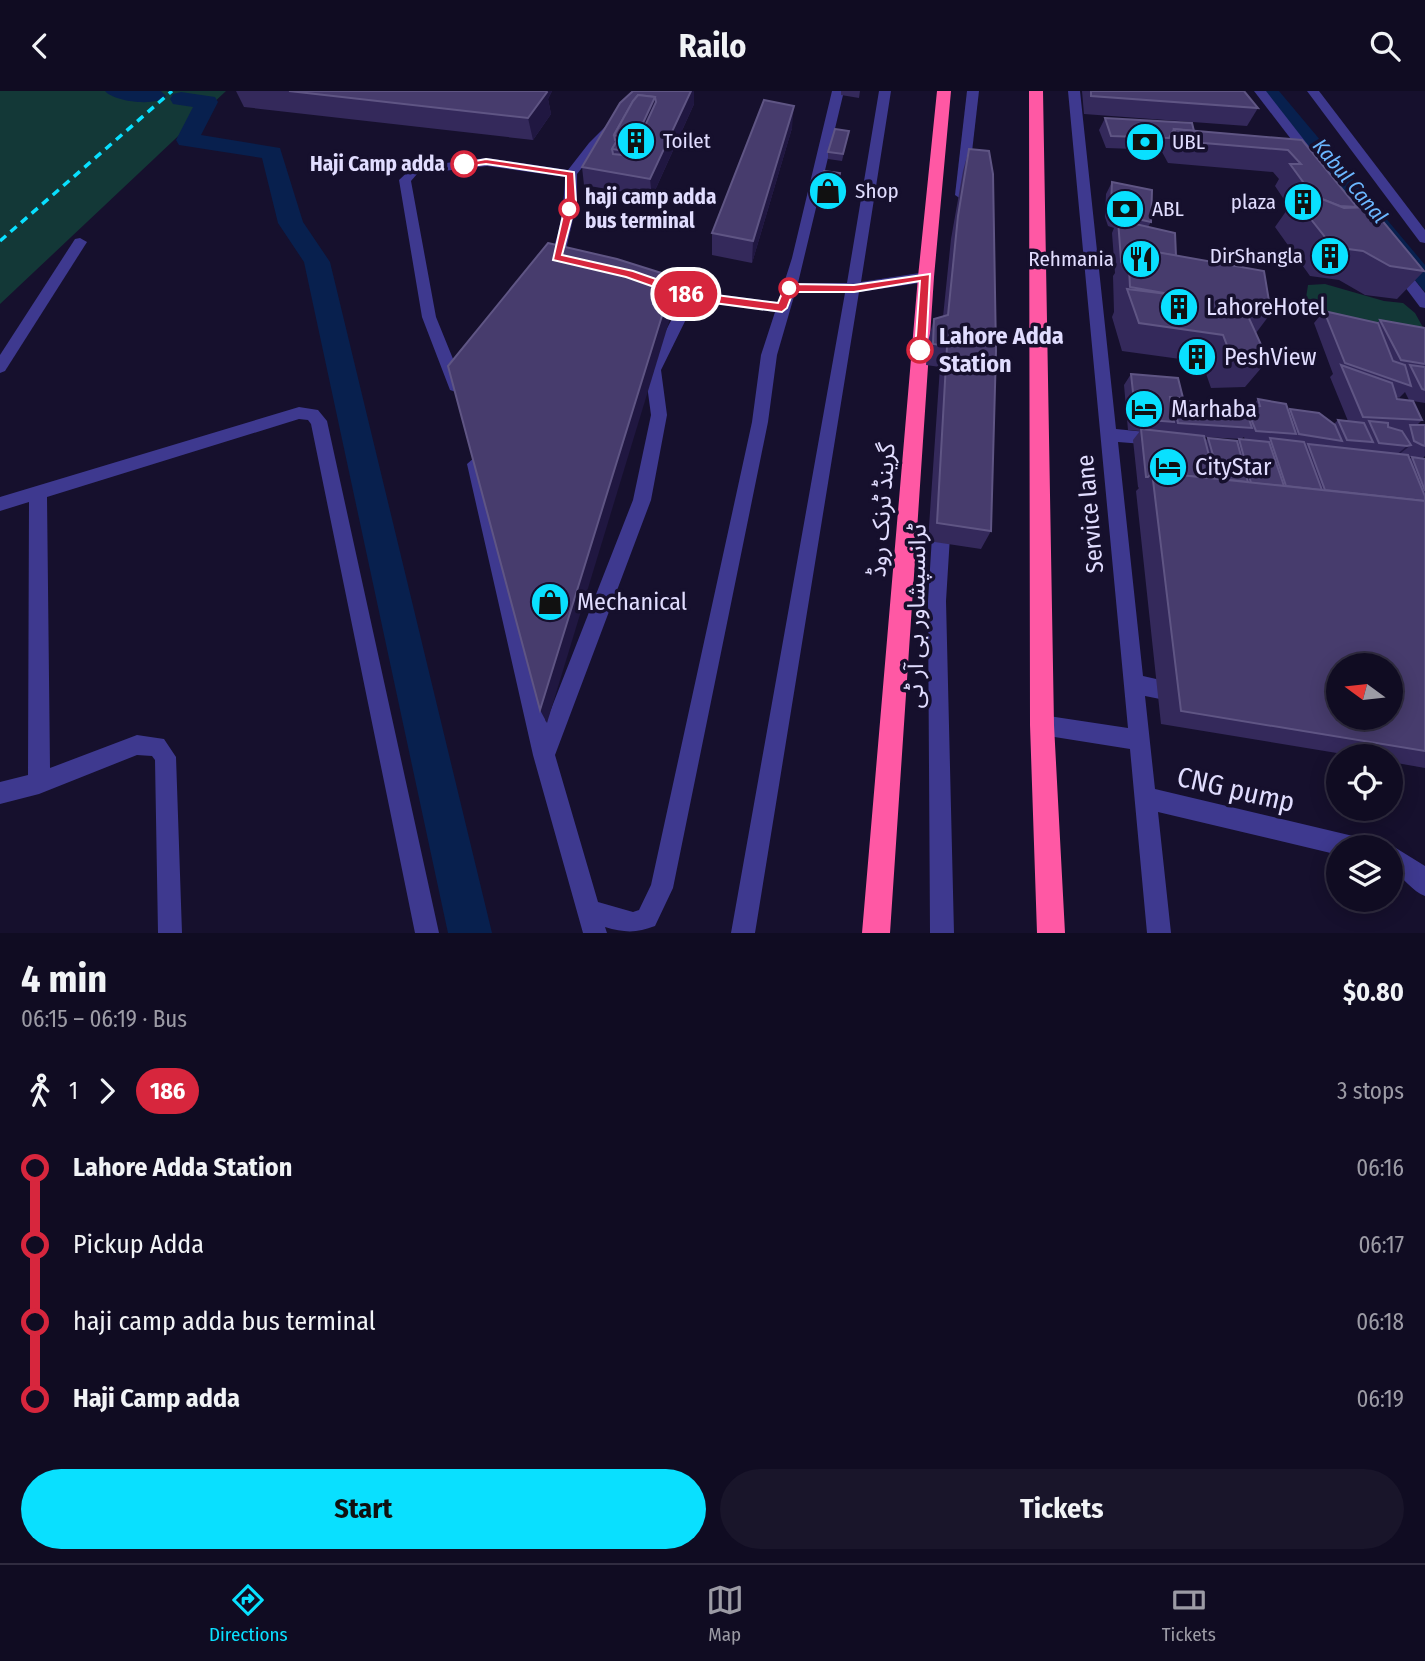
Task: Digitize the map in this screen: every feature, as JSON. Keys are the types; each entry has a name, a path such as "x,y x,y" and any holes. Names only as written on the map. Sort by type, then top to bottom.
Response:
{"highway":[{"name":"گرینڈ ٹرنک روڈ","path":"876,933 926,277 944,91"},
{"path":"1036,91 1042,725 1051,933"}],"street":[{"path":"546,276 563,259 571,202 571,174 593,146 647,91"},
{"path":"589,911 633,925 647,918 662,887 782,308 838,91"},
{"path":"743,933 815,496 854,288 885,91"},
{"path":"960,212 964,151 973,91"},
{"name":"Service lane","path":"1074,91 1159,933"},
{"path":"1259,91 1323,172"},
{"path":"1312,91 1425,239"},
{"path":"460,389 429,317 405,180 412,171 486,162 571,174"},
{"path":"0,367 80,242"},
{"path":"1386,253 1425,303"},
{"path":"789,288 854,288 926,277"},
{"path":"641,278 691,296 782,308"},
{"path":"544,755 642,500 659,415 653,370 691,296"},
{"path":"0,504 38,495 299,413 312,414 319,421 427,933"},
{"path":"1107,434 1176,441"},
{"path":"472,453 544,755 595,933"},
{"path":"38,495 38,783"},
{"name":"ٹرانسپشاور بی آر ٹی","path":"942,933 937,601 944,499"},
{"path":"1132,684 1199,696"},
{"path":"1042,725 1139,740"},
{"path":"0,793 38,783 137,745 157,746 165,757 170,933"},
{"name":"CNG pump","path":"1146,798 1326,841"},
{"path":"1403,864 1415,872 1425,885"}],"green space":[{"path":"0,91 226,91 0,304"},
{"path":"1325,284 1384,301 1403,303 1415,313 1425,331 1409,335 1333,316 1312,306 1306,298 1308,285"}],"water":[{"name":"Kabul Canal","path":"1258,91 1279,91 1425,265 1425,292"}],"building":[{"path":"289,91 546,91 547,92 528,118"},
{"path":"633,91 691,91 650,179 582,167 620,103","holes":["638,95 655,97 656,102 639,139 641,144 633,156 613,154 612,149 617,141 614,135 633,101"]},
{"path":"1091,91 1244,91 1258,108 1091,96"},
{"path":"638,95 655,97 636,138 641,139 632,152 612,149 619,137 614,135"},
{"path":"764,100 794,106 753,241 712,233"},
{"path":"1105,118 1192,123 1194,131 1174,129 1169,138 1111,136"},
{"name":"Shop","path":"835,129 849,131 843,154 828,152"},
{"path":"1174,129 1302,140 1357,207 1340,206 1307,196 1314,197 1290,164 1301,164 1288,150 1180,141"},
{"name":"Lahore Adda Station","path":"969,149 989,151 993,174 996,351 991,531 937,523 947,346 933,344 934,319 948,315 958,216"},
{"name":"Shop","path":"824,171 840,173 834,198 818,196"},
{"path":"1112,182 1152,190 1151,222 1114,214 1111,205"},
{"path":"1295,199 1322,199 1344,208 1371,207 1424,271 1390,266 1363,251 1333,247"},
{"path":"1118,220 1175,233 1176,256 1128,247 1121,260"},
{"name":"Mechanical","path":"548,243 617,259 674,277 540,710 448,366"},
{"path":"1128,247 1264,271 1271,313 1240,307 1248,316 1268,360 1233,361 1223,335 1139,323 1127,289 1175,295 1130,287"},
{"path":"1324,311 1378,323 1393,361 1405,365 1411,386 1345,363"},
{"path":"1380,320 1425,328 1425,364 1401,360"},
{"path":"1341,365 1392,383 1397,399 1413,401 1422,420 1363,417"},
{"path":"1410,365 1425,367 1425,390 1422,389"},
{"path":"1131,374 1178,378 1183,398 1170,397 1174,422 1136,419"},
{"path":"1173,399 1246,410 1252,428 1178,423"},
{"path":"1258,399 1286,404 1296,434 1256,431 1246,407 1260,406"},
{"path":"1290,409 1319,413 1335,425 1342,441 1299,434"},
{"path":"1338,420 1364,423 1373,442 1347,440"},
{"path":"1369,421 1388,423 1388,427 1402,431 1411,445 1379,443"},
{"path":"1410,425 1425,425 1425,446 1414,441"},
{"path":"1141,429 1204,436 1215,479 1152,472 1146,477"},
{"path":"1208,438 1237,441 1248,482 1220,479"},
{"path":"1270,438 1304,442 1322,490 1286,486"},
{"path":"1239,439 1269,442 1284,486 1251,483"},
{"path":"1308,444 1408,455 1425,501 1325,490"},
{"path":"1412,457 1425,459 1425,491"},
{"path":"1152,472 1425,501 1425,751 1403,747 1403,744 1382,744 1181,711"}],"waterway":[{"path":"116,91 155,96"},
{"path":"181,99 207,102 187,140 272,153 291,223 317,262 470,933"}],"railway":[{"path":"0,241 172,91"}],"bus line":[{"name":"186","path":"464,164 486,162 530,166 571,174 571,202 556,258 629,273 691,296 782,308 789,288 854,288 926,277 920,350"}],"place":[{"name":"Toilet","path":"636,141"},
{"name":"UBL","path":"1145,142"},
{"name":"Haji Camp adda","path":"464,164"},
{"name":"Shop","path":"828,191"},
{"name":"plaza","path":"1303,202"},
{"name":"haji camp adda bus terminal","path":"569,209"},
{"name":"ABL","path":"1125,209"},
{"name":"DirShangla","path":"1330,256"},
{"name":"Rehmania","path":"1141,259"},
{"name":"LahoreHotel","path":"1179,307"},
{"name":"Lahore Adda Station","path":"920,350"},
{"name":"PeshView","path":"1197,357"},
{"name":"Marhaba","path":"1144,409"},
{"name":"CityStar","path":"1168,467"},
{"name":"Mechanical","path":"550,602"}]}
